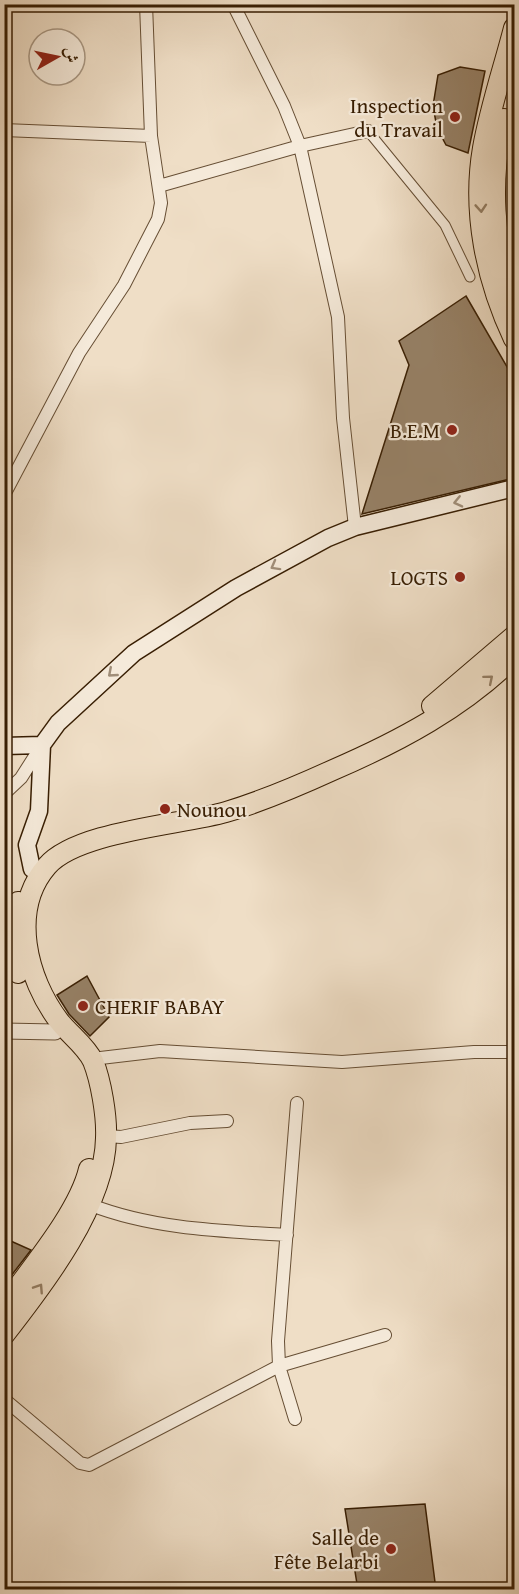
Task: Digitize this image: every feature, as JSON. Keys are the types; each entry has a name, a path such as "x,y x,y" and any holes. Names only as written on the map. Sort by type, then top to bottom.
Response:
{"main road":[{"path":"514,28 483,147 480,192 483,240 493,285 514,339"},
{"path":"514,81 498,142 493,185 498,234 514,302"},
{"path":"32,869 27,845 39,811 42,745 58,723 134,653 236,588 298,554 355,527 514,488"},
{"path":"4,1306 75,1204 85,1183 93,1149 95,1119 87,1075 30,995 17,970 12,942 20,890 32,869 50,850 70,840 107,827 233,797 311,770 417,717 450,693 514,636"},
{"path":"4,1335 29,1304 91,1204 103,1166 107,1136 102,1092 92,1059 41,993 30,966 27,937 31,896 39,877 49,863 70,849 111,836 225,812 281,794 427,725 470,695 514,657"},
{"path":"4,746 42,745"}],"street":[{"path":"4,495 79,353 124,285 152,234 161,202 151,136 146,4"},
{"path":"233,4 284,106 300,146 338,317 343,417 355,527"},
{"path":"4,130 151,136"},
{"path":"159,186 300,146 368,131 445,225 470,277"},
{"path":"4,794 21,778 42,745"},
{"path":"4,1031 55,1032"},
{"path":"92,1059 160,1051 342,1062 474,1052 514,1052"},
{"path":"295,1419 279,1366 279,1341 297,1103"},
{"path":"107,1136 121,1137 208,1121 227,1121"},
{"path":"91,1204 115,1214 174,1227 287,1235"},
{"path":"4,1399 80,1462 89,1465 279,1366 385,1335"}],"building":[{"name":"Inspection du Travail","path":"460,67 485,71 468,153 446,145 437,128 433,106 438,75"},
{"name":"B.E.M","path":"466,296 514,379 514,478 362,514 409,365 399,341"},
{"name":"CHERIF BABAY","path":"87,976 109,1017 90,1036 69,1014 57,995"},
{"path":"4,1238 31,1250 4,1285"},
{"name":"Salle de Fête Belarbi","path":"425,1504 436,1590 358,1590 345,1509"}],"place":[{"name":"Inspection du Travail","path":"455,117"},
{"name":"B.E.M","path":"452,430"},
{"name":"LOGTS","path":"460,577"},
{"name":"Nounou","path":"165,809"},
{"name":"CHERIF BABAY","path":"83,1006"},
{"name":"Salle de Fête Belarbi","path":"391,1549"}]}
